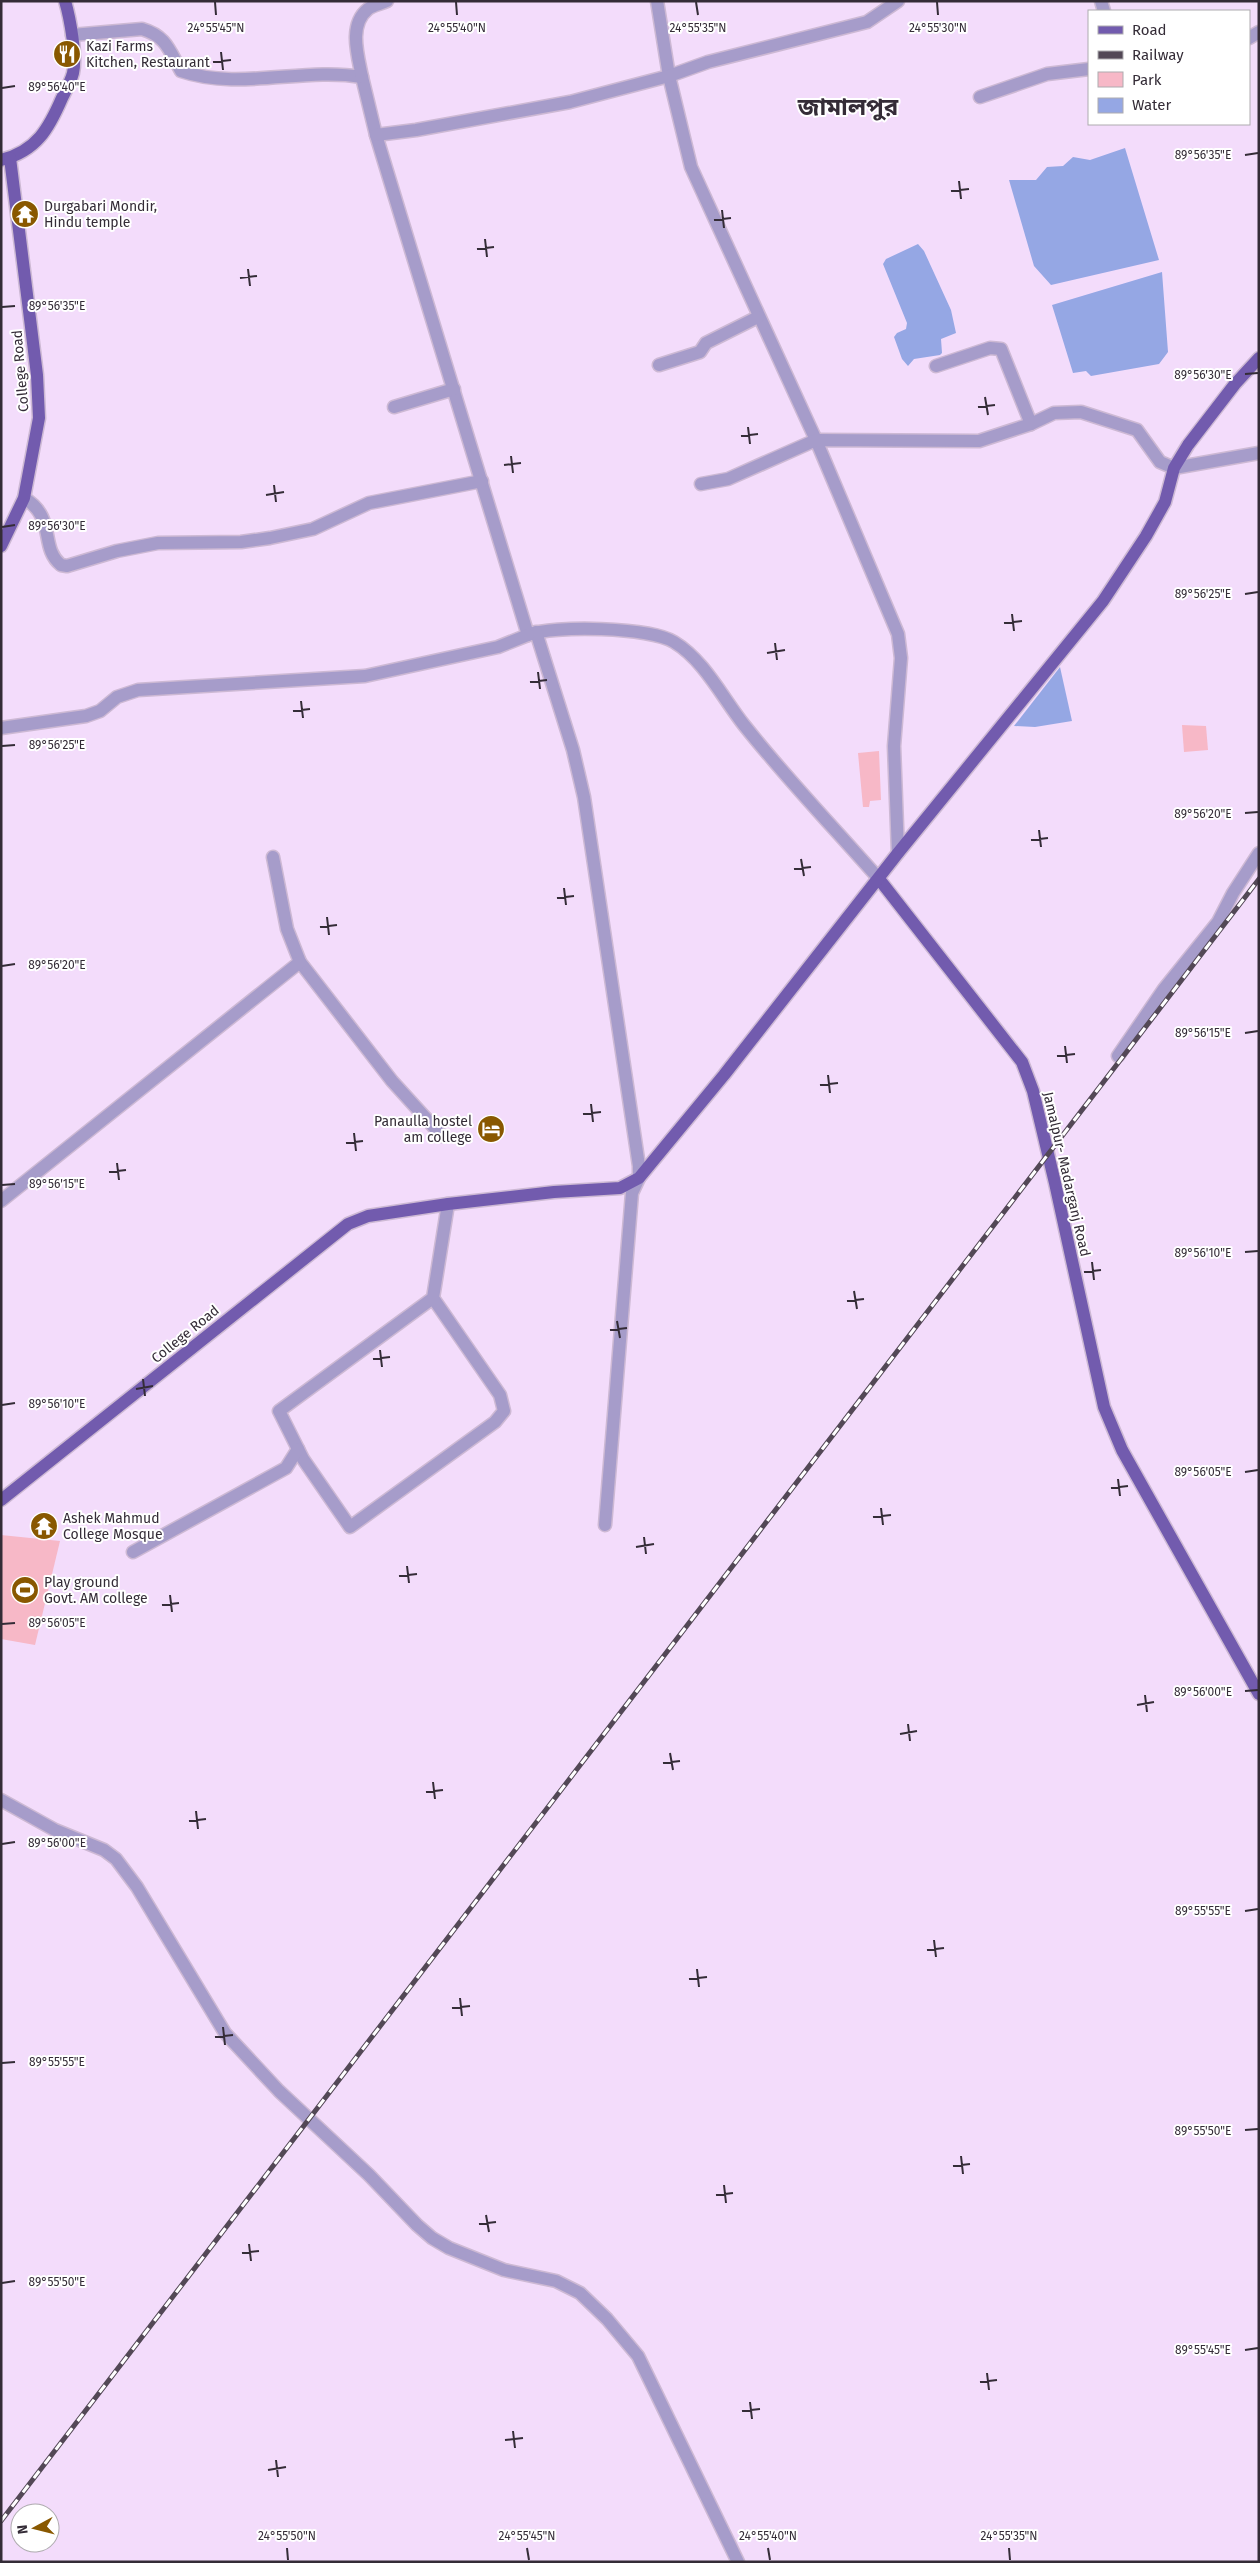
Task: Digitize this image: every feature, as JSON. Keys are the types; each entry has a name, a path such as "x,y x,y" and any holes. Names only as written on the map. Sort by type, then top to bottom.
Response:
{"main road":[{"path":"6,159 36,143 50,126 74,72 72,35 65,1"},
{"name":"College Road","path":"1,546 24,498 39,418 37,375 6,159"},
{"path":"639,1178 648,1164 724,1075 898,853 1103,600 1146,536 1165,502 1174,468 1188,445 1235,384 1259,358"},
{"name":"Jamalpur- Madarganj Road","path":"879,879 1022,1062 1033,1091 1055,1183 1104,1408 1122,1450 1259,1694"},
{"name":"College Road","path":"1,1500 348,1224 368,1216 448,1204 554,1192 620,1188 639,1178"}],"street":[{"path":"386,1 368,9 358,22 356,47 362,77 376,135 482,481 572,750 584,797 638,1156 639,1178 632,1193 604,1525"},
{"path":"657,1 669,76 691,167 758,317 816,440 898,634 902,658 894,746 898,853"},
{"path":"376,135 416,130 570,102 669,76 708,62 867,22 898,1"},
{"path":"72,35 142,29 152,32 163,39 181,71 197,76 261,79 338,73 362,77"},
{"path":"980,97 1047,74 1088,69"},
{"path":"659,365 700,352 706,343 758,317"},
{"path":"936,366 990,348 1001,348 1031,424"},
{"path":"394,407 454,390"},
{"path":"700,484 728,479 816,440 979,441 1031,424 1054,413 1081,412 1137,430 1160,462 1174,468 1259,453"},
{"path":"24,498 39,508 53,556 61,565 67,566 117,551 158,543 241,542 270,538 313,529 369,503 482,481"},
{"path":"1,728 86,716 100,711 117,697 138,690 365,676 498,647 532,634 591,630 630,631 672,640 691,654 745,726 879,879"},
{"path":"1118,1056 1164,990 1218,922 1233,893 1259,853"},
{"path":"273,857 287,928 300,962 380,1066 442,1136"},
{"path":"1,1201 300,962"},
{"path":"433,1298 279,1411 310,1469 350,1527 495,1422 504,1411 500,1396 433,1298 448,1204"},
{"path":"133,1552 286,1468 298,1449"},
{"path":"286,1468 310,1469"},
{"path":"1,1800 55,1830 104,1850 116,1859 127,1872 150,1908 226,2033 279,2091 432,2238 449,2248 504,2270 556,2281 580,2293 607,2319 638,2356 738,2562"}],"green space":[{"path":"1182,725 1206,726 1208,750 1184,752"},
{"path":"879,751 881,800 870,801 869,807 863,807 858,753"},
{"name":"Play ground Govt. AM college","path":"1,1535 60,1541 35,1645 1,1639"}],"water":[{"path":"1125,148 1159,260 1051,285 1034,266 1009,180 1036,180 1047,167 1063,166 1073,157 1090,160"},
{"path":"918,244 924,251 951,310 956,333 941,339 942,353 940,355 914,359 908,366 902,359 894,337 897,333 906,329 907,323 883,264 886,259"},
{"path":"1162,272 1168,352 1159,364 1091,376 1086,371 1073,373 1052,305"},
{"path":"1060,667 1072,721 1035,727 1014,726"}],"railway":[{"path":"1,2521 1259,879"}],"place":[{"name":"Kazi Farms Kitchen, Restaurant","path":"67,54"},
{"name":"Durgabari Mondir, Hindu temple","path":"25,214"},
{"name":"Panaulla hostel am college","path":"491,1129"},
{"name":"Ashek Mahmud College Mosque","path":"44,1526"},
{"name":"Play ground Govt. AM college","path":"25,1590"}],"district":[{"name":"জামালপুর","path":"848,107"}]}
